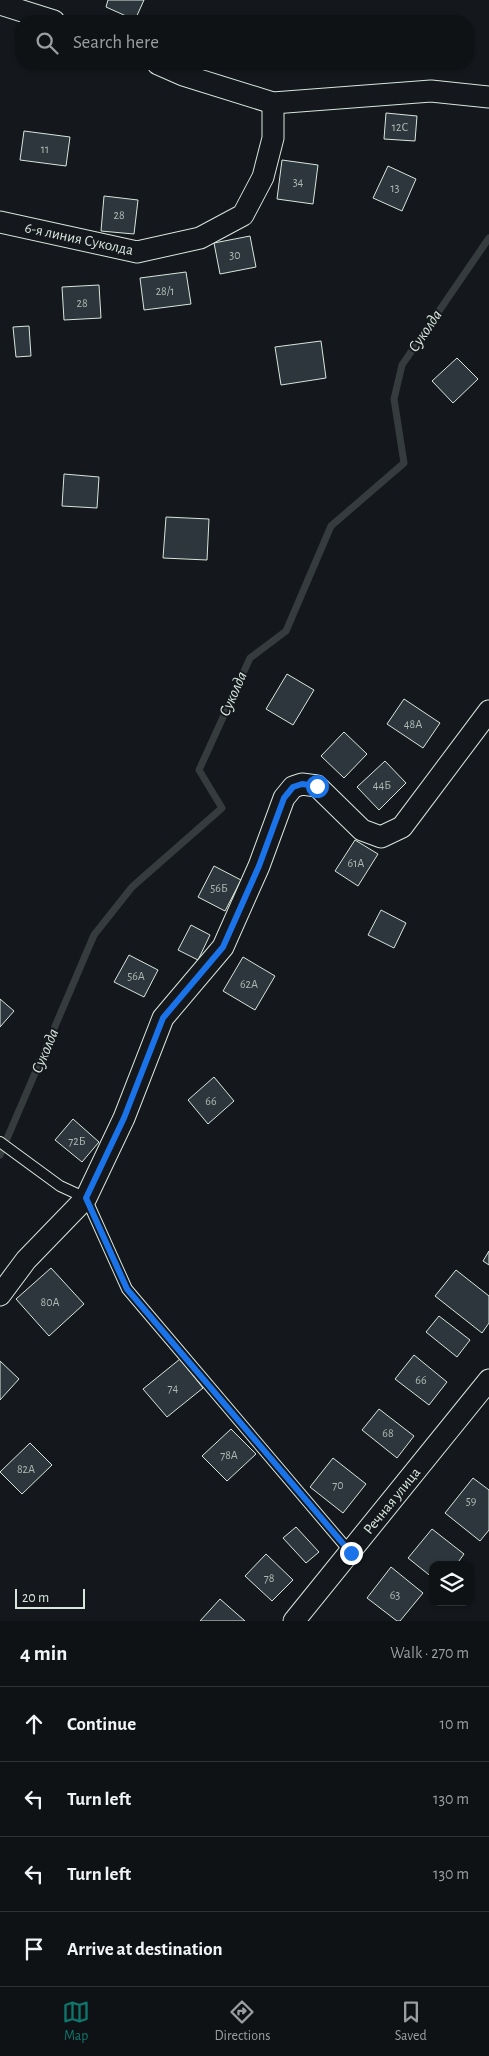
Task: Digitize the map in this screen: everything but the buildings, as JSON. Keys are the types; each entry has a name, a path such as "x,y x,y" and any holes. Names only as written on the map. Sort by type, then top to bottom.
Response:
{"street":[{"path":"0,4 35,15"},
{"path":"172,70 273,103 431,92 489,97"},
{"name":"6-я линия Суколда","path":"0,222 137,252 200,238 243,214 263,177 272,138 273,103"},
{"path":"0,1295 26,1260 86,1198 124,1118 163,1018 223,947 259,866 284,798 293,787 302,784 317,786 362,830 381,837 402,827 489,711"},
{"name":"Речная улица","path":"294,1621 351,1553 489,1380"}],"lane":[{"path":"0,1142 60,1186 86,1198 127,1289 351,1553"}],"waterway":[{"name":"Суколда","path":"0,1155 94,935 132,887 222,808 199,770 250,658 286,631 331,526 404,463 394,399 402,365 489,238"}],"route":[{"path":"317,786 302,784 293,787 284,798 259,866 223,947 163,1018 124,1118 86,1198 127,1289 351,1553"}]}
